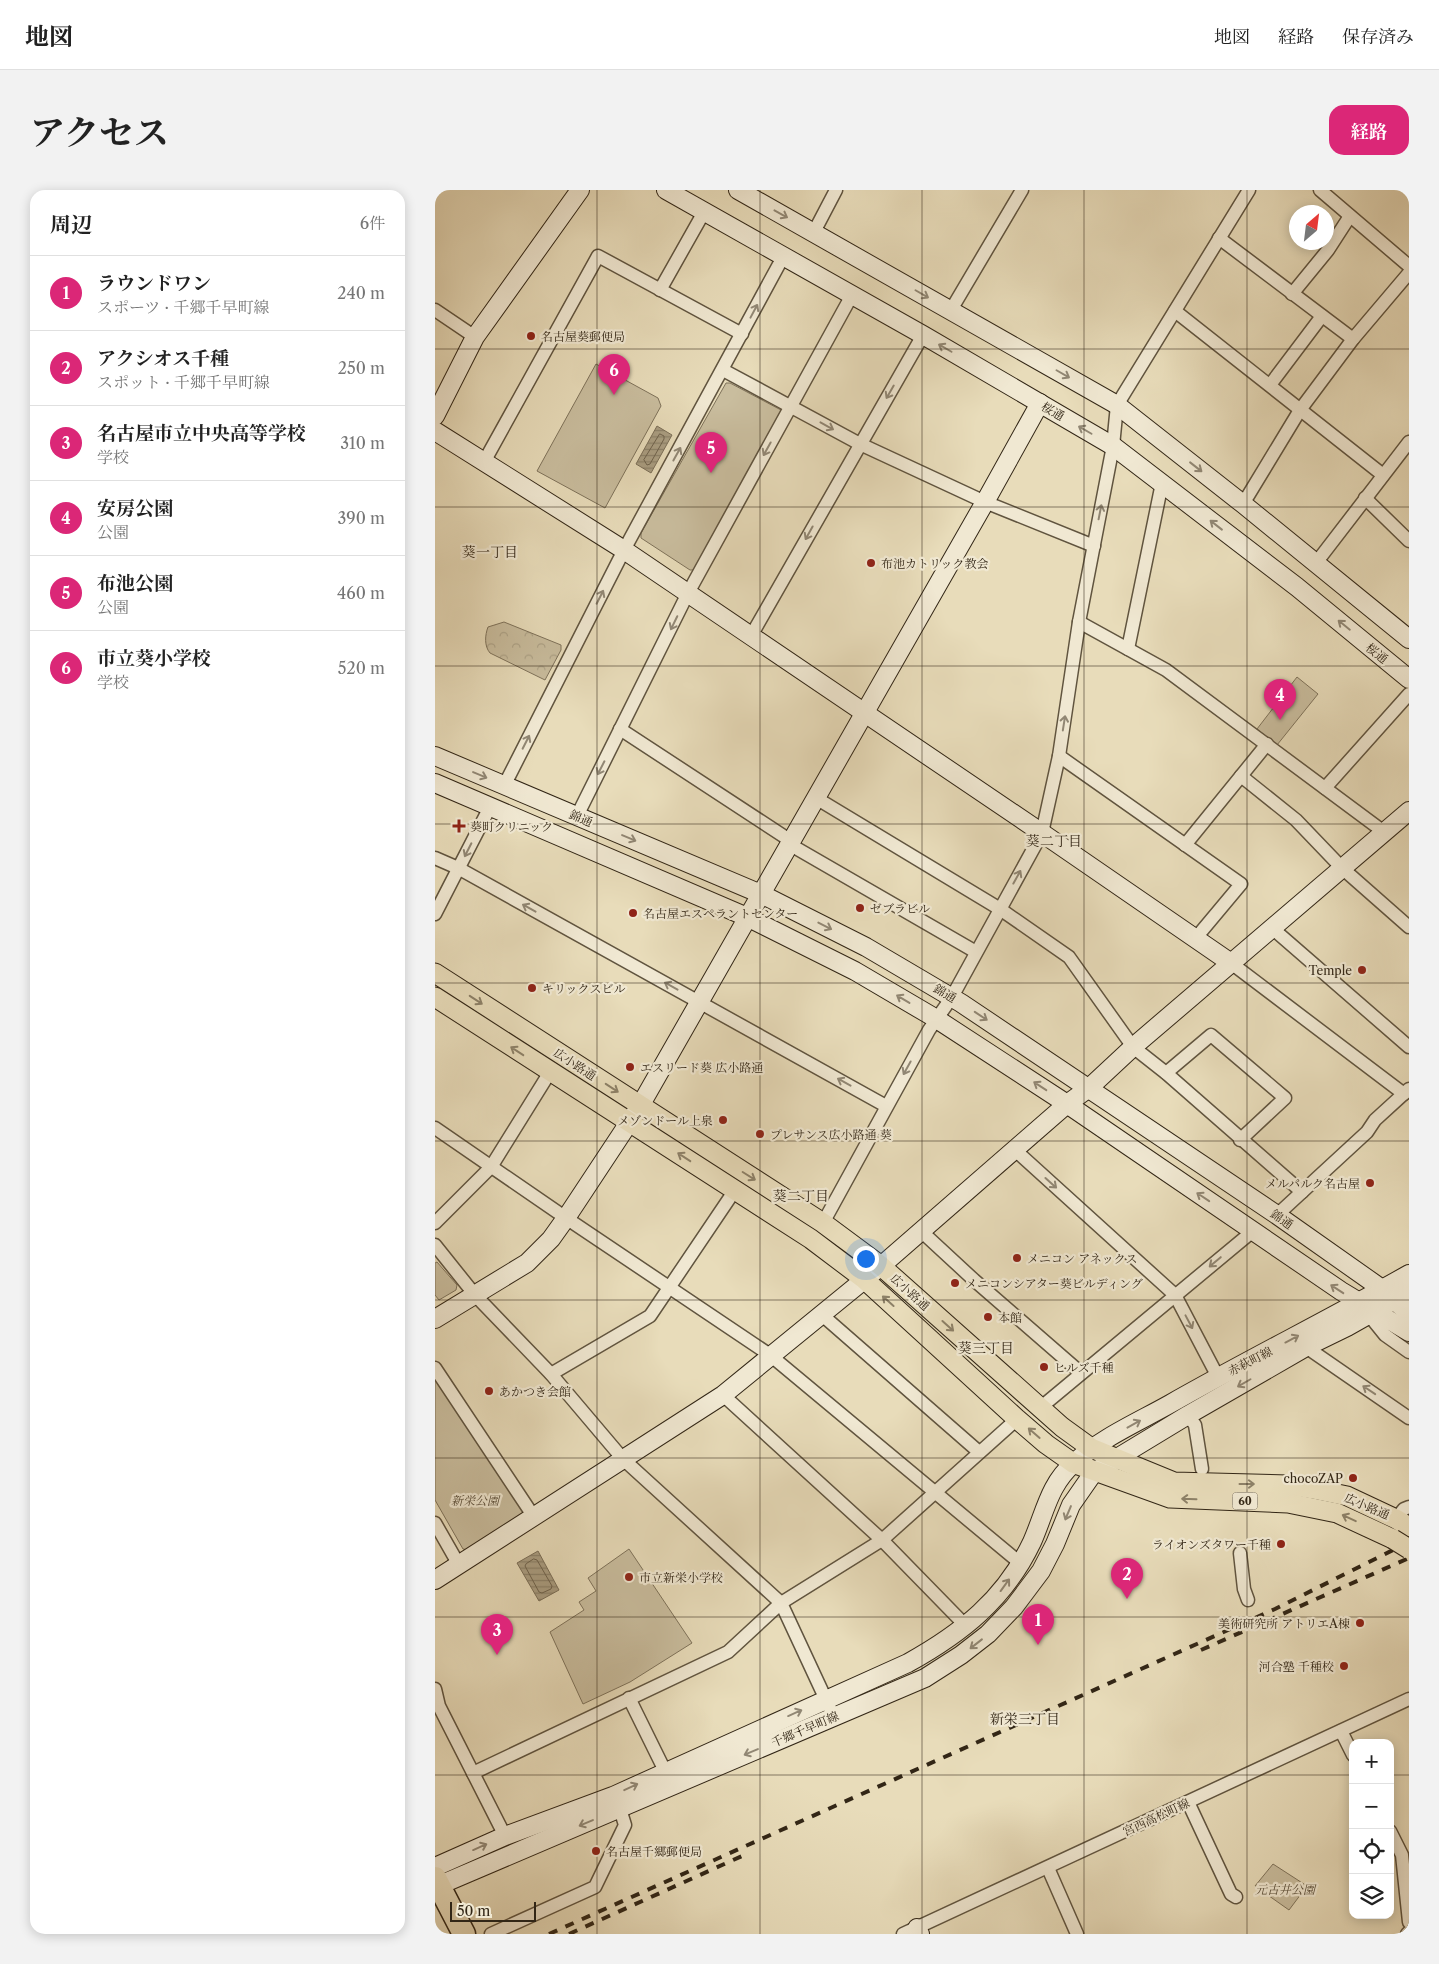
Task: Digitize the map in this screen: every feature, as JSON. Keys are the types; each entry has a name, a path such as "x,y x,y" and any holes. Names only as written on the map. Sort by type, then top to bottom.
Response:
{"highway":[{"path":"436,1879 464,1934"}],"main road":[{"name":"広小路通","path":"435,973 823,1222 881,1266 1040,1408 1091,1448 1174,1482 1288,1484 1347,1496 1405,1518"},
{"name":"広小路通","path":"437,1001 630,1122 811,1239 864,1279 1017,1419 1047,1445 1073,1463 1170,1498 1288,1503 1337,1513 1409,1549"}],"street":[{"path":"435,416 475,337 580,190"},
{"name":"桜通","path":"666,190 923,335 1113,446 1297,587 1409,679"},
{"path":"738,190 1117,405 1409,638"},
{"path":"814,232 836,190"},
{"path":"951,310 1022,190"},
{"path":"823,1222 935,1018 952,997 1042,832 1059,756 1079,622 1113,446 1117,405 1249,190"},
{"path":"1319,190 1409,266"},
{"path":"660,290 704,212"},
{"path":"1293,294 1328,250 1350,216"},
{"path":"1219,238 1353,339"},
{"path":"484,462 598,256 742,334"},
{"path":"504,786 624,550 783,257"},
{"path":"1243,504 1300,410 1353,339 1409,273"},
{"path":"577,816 688,593 852,295"},
{"path":"435,310 475,337"},
{"path":"1175,310 1383,475"},
{"path":"1270,386 1322,316"},
{"path":"751,636 923,335"},
{"path":"723,370 859,444 985,502 1094,546"},
{"path":"435,1319 527,1263 551,1239 641,1106 1040,403"},
{"path":"435,431 624,550 864,714 1042,832 1231,963 1406,1091 1375,1120 1367,1132 1277,1216"},
{"path":"1316,563 1409,442"},
{"path":"1128,649 1162,483"},
{"path":"1365,498 1409,541"},
{"path":"1079,622 1167,670 1384,832"},
{"path":"1325,788 1409,694"},
{"path":"620,729 790,843 976,952"},
{"path":"1185,846 1267,744"},
{"name":"錦通","path":"435,756 761,894 866,947 952,997 1277,1216 1400,1294 1409,1314"},
{"path":"1059,756 1241,884 1195,939"},
{"path":"1241,776 1297,820 1342,868 1409,927"},
{"name":"錦通","path":"435,783 747,917 855,971 935,1018 1067,1104 1367,1310 1409,1332"},
{"path":"816,798 1000,909 1069,956 1133,1047 1166,1073 1301,1192"},
{"path":"435,914 490,807"},
{"path":"435,1580 723,1395 881,1266 1409,811"},
{"path":"435,858 458,868 887,1106"},
{"path":"1272,928 1409,1047"},
{"path":"1166,1073 1211,1035 1285,1098 1240,1140"},
{"path":"435,1223 491,1167 550,1072"},
{"path":"435,1128 670,1289 771,1355 1020,1563"},
{"path":"1015,1150 1175,1295 1218,1377"},
{"path":"551,1374 650,1316 735,1190"},
{"path":"921,1231 1081,1373"},
{"path":"1040,1408 1253,1231"},
{"path":"435,1245 475,1294 551,1374 623,1459 781,1603 834,1716"},
{"name":"赤萩町線","path":"1073,1463 1091,1448 1218,1377 1293,1339 1367,1310 1400,1294 1409,1274"},
{"path":"1367,1310 1385,1335 1409,1352"},
{"name":"赤萩町線","path":"1094,1472 1367,1310"},
{"path":"821,1314 979,1452"},
{"path":"1305,1347 1409,1418"},
{"path":"435,1368 534,1517"},
{"path":"723,1395 881,1540 966,1626"},
{"path":"1188,1415 1195,1425 1202,1469"},
{"path":"473,1773 728,1652 781,1603 881,1540 1017,1419"},
{"name":"千郷千早町線","path":"436,1879 505,1836 613,1796 908,1663 939,1646 966,1626 1004,1588 1032,1541 1049,1494 1059,1477 1073,1463"},
{"name":"千郷千早町線","path":"436,1879 620,1809 925,1678 961,1655 988,1634 1014,1607 1041,1571 1055,1544 1071,1505 1094,1472"},
{"path":"435,1523 459,1565"},
{"path":"1240,1553 1244,1590 1248,1600"},
{"path":"435,1689 439,1706 505,1836"},
{"path":"629,1698 665,1771"},
{"name":"宮西高松町線","path":"913,1932 1409,1698"},
{"path":"1341,1730 1349,1747"},
{"path":"1188,1802 1231,1894 1236,1897"},
{"path":"491,1934 595,1887 625,1825 620,1809"},
{"path":"1394,1839 1402,1855 1409,1922"},
{"path":"1048,1868 1077,1934"}],"green space":[{"path":"596,364 658,398 661,406 605,508 537,471"},
{"path":"726,383 730,383 781,410 781,412 694,570 690,570 641,538 641,533"},
{"path":"504,622 561,645 561,650 545,680 490,653 486,640 488,627"},
{"path":"1297,677 1318,694 1277,745 1257,729"},
{"path":"437,1262 457,1285 456,1290 439,1300 435,1295 435,1263"},
{"name":"新栄公園","path":"435,1377 525,1510 523,1514 468,1550 463,1549 435,1500"},
{"path":"629,1549 692,1643 630,1682 583,1704 550,1632 584,1610 579,1602 596,1591 588,1578"},
{"name":"元古井公園","path":"1273,1864 1307,1886 1289,1910 1255,1886"}],"water":[{"path":"657,426 672,435 651,473 636,464"},
{"path":"538,1551 559,1590 539,1601 517,1563"}],"railway":[{"path":"549,1934 1275,1609 1409,1542"},
{"path":"1201,1650 1409,1558"},
{"path":"569,1934 742,1856"}],"place":[{"name":"名古屋葵郵便局","path":"531,336"},
{"name":"市立葵小学校","path":"614,395"},
{"name":"布池公園","path":"711,473"},
{"name":"布池カトリック教会","path":"871,563"},
{"name":"安房公園","path":"1280,720"},
{"name":"葵町クリニック","path":"459,826"},
{"name":"ゼブラビル","path":"860,908"},
{"name":"名古屋エスペラントセンター","path":"633,913"},
{"name":"Temple","path":"1362,970"},
{"name":"キリックスビル","path":"532,988"},
{"name":"エスリード葵 広小路通","path":"630,1067"},
{"name":"メゾンドール上泉","path":"723,1120"},
{"name":"プレサンス広小路通 葵","path":"760,1134"},
{"name":"メルパルク名古屋","path":"1370,1183"},
{"name":"メニコン アネックス","path":"1017,1258"},
{"name":"メニコンシアター葵ビルディング","path":"955,1283"},
{"name":"本館","path":"988,1317"},
{"name":"ヒルズ千種","path":"1044,1367"},
{"name":"あかつき会館","path":"489,1391"},
{"name":"chocoZAP","path":"1353,1478"},
{"name":"ライオンズタワー千種","path":"1281,1544"},
{"name":"市立新栄小学校","path":"629,1577"},
{"name":"アクシオス千種","path":"1127,1599"},
{"name":"美術研究所 アトリエA棟","path":"1360,1623"},
{"name":"ラウンドワン","path":"1038,1645"},
{"name":"名古屋市立中央高等学校","path":"497,1655"},
{"name":"河合塾 千種校","path":"1344,1666"},
{"name":"名古屋千郷郵便局","path":"596,1851"}],"district":[{"name":"葵一丁目","path":"490,552"},
{"name":"葵二丁目","path":"1054,841"},
{"name":"葵二丁目","path":"801,1196"},
{"name":"葵三丁目","path":"986,1348"},
{"name":"新栄三丁目","path":"1025,1719"}]}
